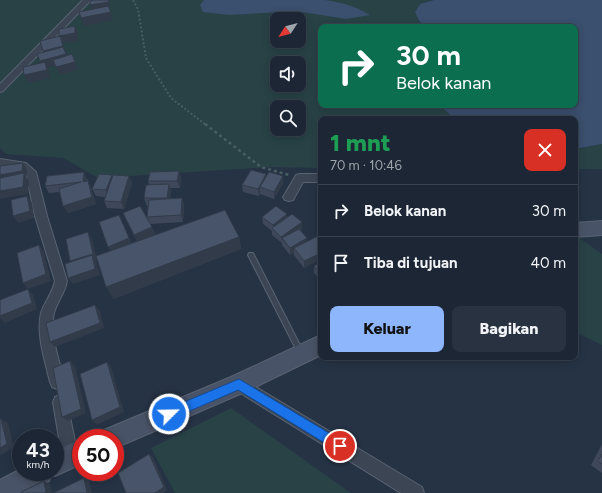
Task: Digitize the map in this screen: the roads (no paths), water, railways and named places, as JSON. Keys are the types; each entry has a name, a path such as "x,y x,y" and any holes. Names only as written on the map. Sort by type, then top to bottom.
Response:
{"main road":[{"path":"578,230 602,228"},
{"path":"124,433 239,384 318,346"},
{"path":"1,493 23,481"}],"street":[{"path":"0,89 88,0"},
{"path":"0,163 22,166 31,172 41,216 61,281 60,288 47,313 48,328 69,457"},
{"path":"289,197 300,178 318,178"},
{"path":"239,384 416,493"}],"lane":[{"path":"251,255 302,354"}],"water":[{"path":"204,0 324,0 348,5 370,15 346,19 296,11 229,15 203,12 200,5"},
{"path":"434,0 602,0 602,144 578,148 578,116 452,116 443,108 578,108 578,24 422,24 419,21 415,12 420,4"}]}
